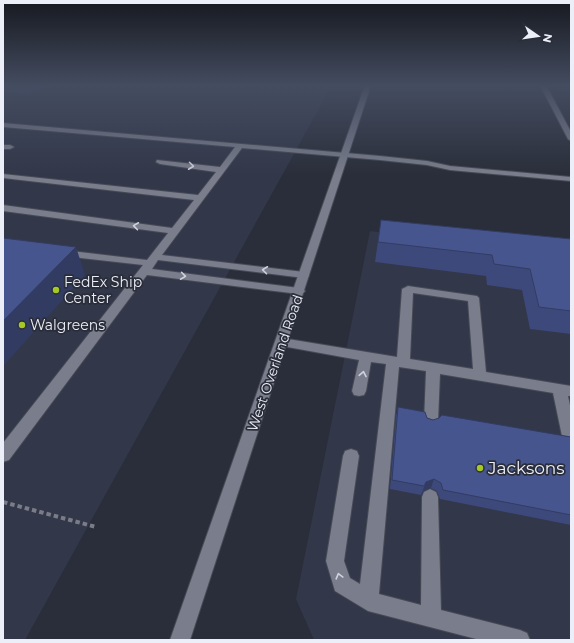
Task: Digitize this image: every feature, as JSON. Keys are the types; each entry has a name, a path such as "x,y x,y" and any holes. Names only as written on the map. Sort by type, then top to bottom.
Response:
{"street":[{"name":"West Overland Road","path":"180,640 358,115"},
{"path":"559,115 571,139"},
{"path":"3,125 241,145 427,163 450,168 571,179"},
{"path":"3,454 7,451 149,263 241,145"},
{"path":"160,162 222,170"},
{"path":"3,176 200,198"},
{"path":"3,208 174,231"},
{"path":"49,251 149,263 304,274"},
{"path":"149,263 299,291"},
{"path":"368,601 408,289 473,298 480,376"},
{"path":"282,342 565,390 571,441"},
{"path":"359,391 366,356"},
{"path":"431,422 433,368"},
{"path":"351,456 335,561 342,584 368,601 520,640"},
{"path":"430,497 431,617"}],"path":[{"path":"3,502 96,528"}],"shaded area":[{"path":"3,115 315,115 25,640 3,640"},
{"path":"370,231 571,254 571,640 314,640 296,599"}],"building":[{"path":"381,220 571,239 571,311 539,307 530,269 494,264 492,255 378,242"},
{"path":"3,238 76,247 3,321"},
{"name":"Jacksons","path":"398,407 425,412 427,418 433,420 442,415 571,437 571,515 443,490 441,483 434,479 426,482 424,486 392,480"}],"place":[{"name":"FedEx Ship Center","path":"56,290"},
{"name":"Walgreens","path":"22,325"},
{"name":"Jacksons","path":"480,468"}]}
